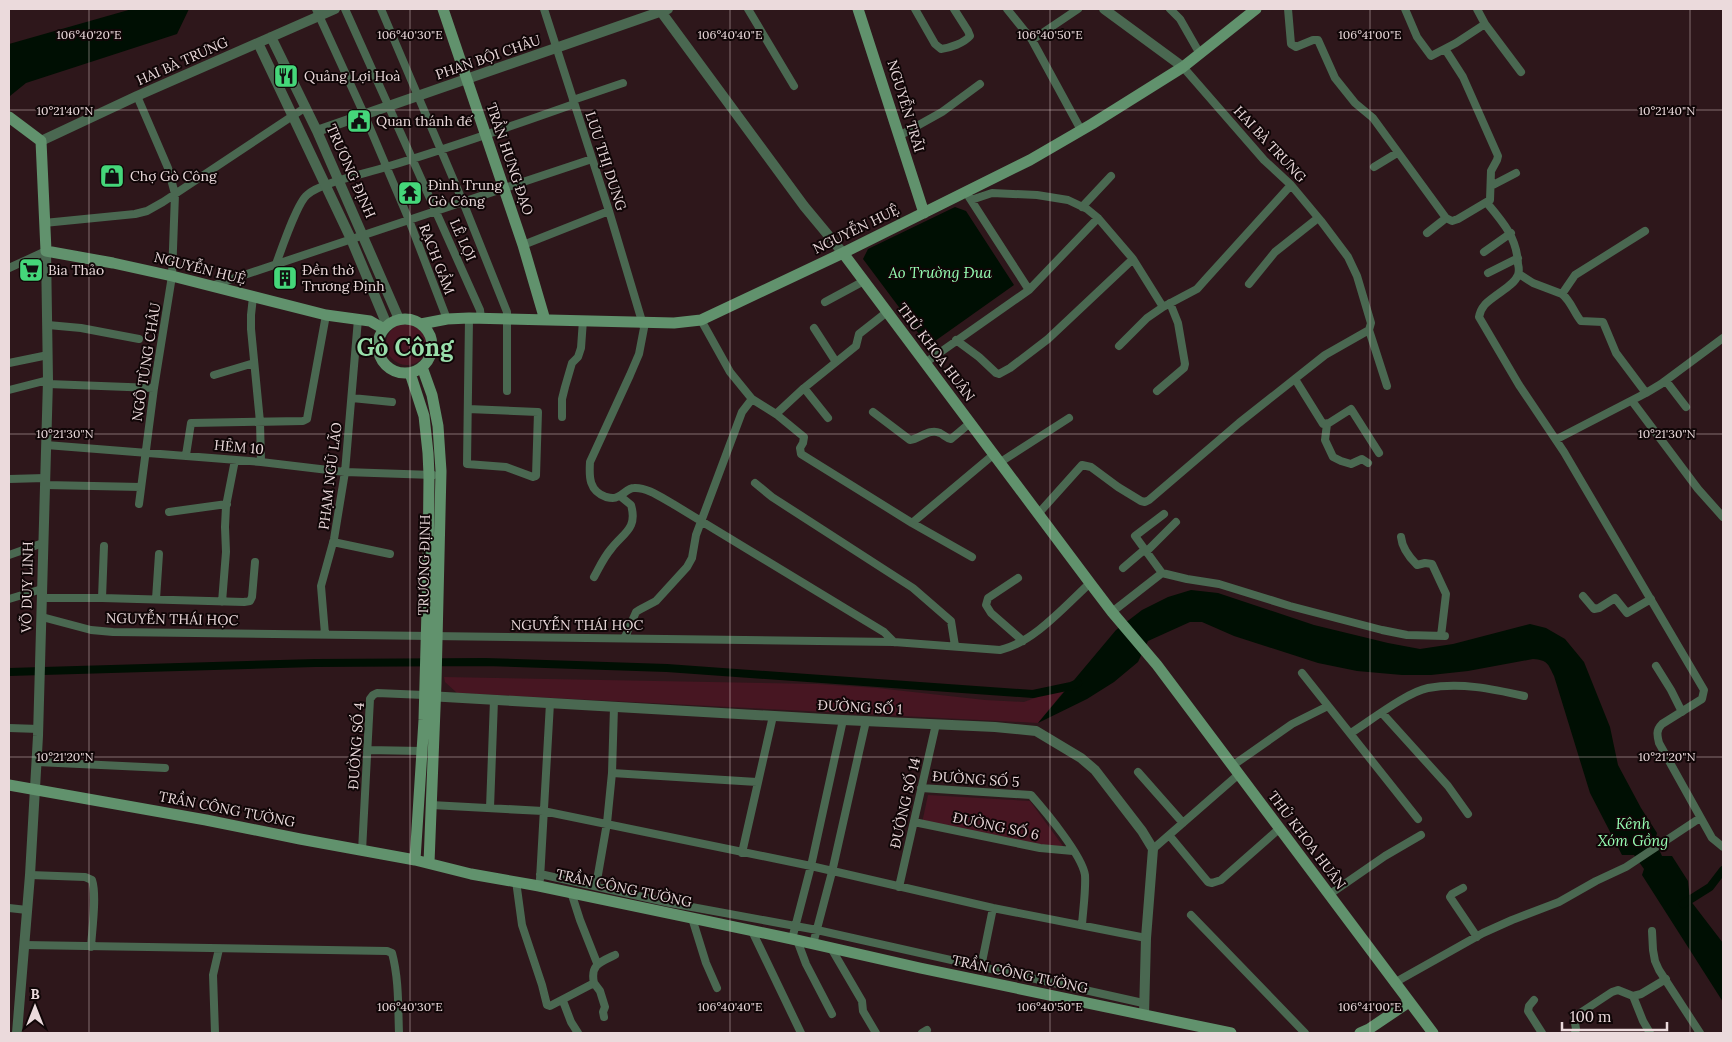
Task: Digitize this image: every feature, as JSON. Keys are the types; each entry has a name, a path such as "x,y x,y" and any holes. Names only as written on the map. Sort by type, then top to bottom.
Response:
{"main road":[{"name":"TRẦN HƯNG ĐẠO","path":"443,9 523,245 545,320"},
{"name":"NGUYỄN TRÃI","path":"858,9 924,213"},
{"name":"NGUYỄN HUỆ","path":"421,324 447,319 469,318 674,323 701,320 924,213 969,196 1183,67 1255,9"},
{"path":"9,117 41,141"},
{"name":"VÕ DUY LINH","path":"41,141 46,251"},
{"name":"NGUYỄN HUỆ","path":"46,251 113,263 214,285 253,297 326,315 370,321 386,327"},
{"name":"THỦ KHOA HUÂN","path":"843,253 1114,615 1157,665 1330,894 1428,1031"},
{"path":"399,320 413,320 421,324 428,330 432,338 431,356 422,367 410,373 393,371 380,358 378,340 386,327 399,320"},
{"name":"TRƯƠNG ĐỊNH","path":"422,367 432,395 440,448 435,475 430,689"},
{"name":"TRƯƠNG ĐỊNH","path":"410,373 424,416 428,453 435,475"},
{"path":"415,860 422,751 430,689"},
{"path":"429,863 431,805 430,689"},
{"name":"TRẦN CÔNG TƯỜNG","path":"9,784 415,860 471,874 516,882 540,880 571,892 1231,1033"},
{"path":"1360,1033 1409,1002"}],"street":[{"name":"HAI BÀ TRƯNG","path":"41,141 271,37 318,12 335,9"},
{"name":"LÊ LỢI","path":"345,9 480,310 481,318"},
{"path":"381,9 463,202 507,312 507,391"},
{"name":"LƯU THỊ DUNG","path":"544,9 642,322"},
{"path":"748,9 794,86"},
{"path":"915,9 941,49 967,40 970,36 954,9"},
{"path":"1007,9 1032,40 1081,130"},
{"path":"1032,40 1078,9"},
{"name":"HAI BÀ TRƯNG","path":"1104,9 1183,67 1264,160 1291,185 1318,218 1353,266 1371,323 1369,330 1387,386"},
{"path":"1170,9 1180,19 1200,54"},
{"path":"1288,9 1291,44 1296,47 1313,40 1318,40 1335,78 1355,103 1373,118 1446,218 1452,221 1458,220 1487,203 1491,196 1491,171 1498,156 1463,77 1445,49"},
{"path":"1405,9 1417,37 1431,56 1485,24"},
{"path":"1477,9 1485,24 1521,72"},
{"name":"PHAN BỘI CHÂU","path":"316,131 663,10"},
{"name":"THỦ KHOA HUÂN","path":"663,10 804,206 843,253"},
{"name":"RẠCH GẦM","path":"318,12 409,220 447,319"},
{"name":"TRƯƠNG ĐỊNH","path":"271,37 306,107 399,320"},
{"name":"TRƯƠNG ĐỊNH","path":"258,43 351,239 386,327"},
{"path":"276,264 281,248 307,194 339,181 486,135 623,83"},
{"path":"899,136 942,112 980,84"},
{"name":"NGÔ TÙNG CHÂU","path":"137,96 168,168 174,194 172,276 154,388 139,504"},
{"path":"44,223 135,214 147,211 306,107"},
{"path":"1374,167 1397,153"},
{"path":"214,285 592,159"},
{"path":"1491,186 1516,173"},
{"path":"1082,206 1110,176"},
{"path":"1119,346 1147,318 1196,288 1205,280 1291,185"},
{"path":"1029,290 969,196 1009,193 1057,198 1082,206 1098,218 1133,259 1178,323 1185,364 1184,368 1157,391"},
{"path":"1487,203 1511,233 1518,258 1519,274 1511,284 1485,304 1480,310 1479,317 1519,385 1556,439 1704,690 1702,699 1662,724 1657,728 1657,734 1659,743 1700,818 1712,838 1723,847"},
{"path":"523,245 609,212"},
{"path":"925,363 1029,290 1098,218"},
{"path":"1249,284 1275,252 1318,218"},
{"path":"1427,233 1446,218"},
{"path":"1562,294 1575,276 1645,231"},
{"path":"1484,252 1511,233"},
{"path":"9,268 46,251"},
{"name":"VÕ DUY LINH","path":"17,1033 30,875 39,729 48,382 46,251"},
{"path":"1488,273 1518,258"},
{"path":"956,340 999,374 1010,368 1048,339 1133,259"},
{"path":"1519,274 1534,283 1566,296 1581,321 1603,322 1616,353 1646,393"},
{"path":"826,302 864,281"},
{"path":"253,297 251,315 260,422 261,462"},
{"path":"776,414 804,388 856,346 858,335 887,312"},
{"path":"186,455 191,423 303,421 307,419 326,315"},
{"path":"468,408 538,412 536,476 534,477 506,467 467,464 469,318"},
{"name":"PHẠM NGŨ LÃO","path":"325,634 321,586 333,542 346,472 358,319"},
{"path":"562,417 562,398 572,363 578,356 581,348 583,320"},
{"path":"701,320 730,372 752,399 776,414 804,437 804,443 800,448 801,454 912,523 972,557"},
{"path":"642,322 643,335 639,354 590,462 589,476 593,488 602,495 611,498 620,496 630,488 643,489 673,504 884,632 894,642"},
{"path":"48,325 81,328 139,339"},
{"path":"814,328 836,362"},
{"path":"1038,514 1078,468 1082,466 1091,467 1118,487 1145,502 1330,351 1369,330"},
{"path":"1556,439 1632,401 1666,381 1723,338"},
{"path":"9,364 48,355"},
{"path":"214,375 254,363"},
{"path":"1295,378 1323,424 1327,424"},
{"path":"1666,381 1686,407"},
{"path":"9,390 48,382 154,388"},
{"path":"804,388 828,418"},
{"path":"352,398 392,402"},
{"path":"625,637 639,610 656,601 687,567 692,558 696,535 742,412 752,399"},
{"path":"1632,401 1698,489 1723,517"},
{"path":"1368,463 1362,459 1350,464 1333,457 1325,440 1327,424 1351,408 1379,453"},
{"path":"873,412 910,440 933,432 941,433 948,439 951,439 970,423"},
{"path":"912,523 996,459 1069,418"},
{"name":"HẺM 10","path":"46,445 186,455 346,472 435,475"},
{"path":"222,602 227,504 235,460"},
{"path":"9,478 45,482 141,487"},
{"path":"755,483 772,497 913,588 951,621 955,646"},
{"path":"594,577 608,552 628,532 632,525 632,505 620,496"},
{"path":"169,512 227,504"},
{"path":"1164,514 1135,536 1162,573 1219,584 1290,606 1382,630 1407,635 1443,636 1445,590 1432,564 1417,565 1414,563 1403,546 1401,536"},
{"path":"1123,568 1145,551 1176,522"},
{"path":"333,542 390,554"},
{"path":"9,554 43,543"},
{"path":"102,598 104,546"},
{"path":"156,599 159,554"},
{"path":"9,598 42,594 102,598 222,602 250,601 255,562"},
{"path":"1114,615 1162,573"},
{"path":"1018,578 988,598 986,605 991,613 1023,641"},
{"name":"NGUYỄN THÁI HỌC","path":"42,617 91,630 113,632 325,634 431,642 625,637 894,642 1000,650 1010,648 1032,636 1090,583"},
{"path":"1583,596 1594,609 1615,598 1627,614 1651,598"},
{"path":"1656,666 1682,712"},
{"path":"1302,673 1418,819"},
{"path":"1350,733 1400,701 1426,688 1459,685 1493,689 1524,696"},
{"name":"ĐƯỜNG SỐ 1","path":"430,689 494,700 995,727 1036,731 1081,758 1095,770 1153,848"},
{"name":"ĐƯỜNG SỐ 4","path":"362,851 370,699 373,695 430,689"},
{"path":"490,808 494,700"},
{"path":"540,880 550,703"},
{"path":"1144,1015 1146,938 1153,848 1183,822 1236,770 1292,724 1328,706"},
{"path":"596,886 607,824 612,773 614,707"},
{"path":"1382,713 1448,786 1468,814"},
{"path":"742,853 773,716"},
{"path":"832,1014 795,940 796,926 843,720"},
{"path":"813,944 832,872 866,721"},
{"name":"ĐƯỜNG SỐ 14","path":"898,887 936,724"},
{"path":"9,728 39,729"},
{"path":"368,750 422,751"},
{"path":"37,762 165,768"},
{"path":"1138,772 1183,822"},
{"path":"612,773 757,782"},
{"name":"ĐƯỜNG SỐ 5","path":"922,788 1031,795 1053,820 1081,864 1085,875 1082,925"},
{"path":"431,805 543,812 811,866 993,908 1146,938"},
{"path":"1394,983 1477,936 1559,902 1626,867 1700,818"},
{"name":"ĐƯỜNG SỐ 6","path":"914,822 1040,848 1073,851"},
{"path":"1169,835 1208,882 1212,883 1220,880 1280,828"},
{"path":"1330,894 1420,834"},
{"path":"30,875 85,877 92,880 91,947"},
{"name":"TRẦN CÔNG TƯỜNG","path":"540,880 596,886 817,930 1143,1003"},
{"path":"516,882 522,925 547,1005 550,1006 563,1001 594,983"},
{"path":"1463,888 1450,897 1477,936"},
{"path":"571,892 582,927 597,963"},
{"path":"9,908 27,910"},
{"path":"981,967 993,908"},
{"path":"1191,914 1305,1033"},
{"path":"692,918 706,963 717,988"},
{"path":"752,931 801,1033"},
{"path":"1652,931 1655,960 1700,1033"},
{"path":"24,946 387,951 392,953 394,959 399,1033"},
{"path":"831,948 862,1001 863,1011 876,1033"},
{"path":"216,1033 213,975 219,949"},
{"path":"604,1017 605,1007 600,991 594,983 593,970 597,963 614,955"},
{"path":"1575,1033 1574,1017 1604,997 1618,990 1633,996 1641,994 1666,980"},
{"path":"1633,996 1650,1033"},
{"path":"1534,1000 1529,1006 1528,1011 1542,1033"},
{"path":"563,1001 571,1022 578,1033"},
{"path":"9,1032 17,1033"}],"shaded area":[{"path":"411,323 419,326 425,332 428,344 425,356 419,362 403,365 395,362 389,356 386,340 389,332 395,326"},
{"path":"444,677 818,684 1024,702 1069,685 1038,723 457,693 445,682"},
{"path":"928,795 1030,801 1063,846 1062,851 922,823"}],"water":[{"path":"132,9 189,9 177,34 26,83 10,96 9,104 9,44"},
{"name":"Ao Trường Đua","path":"955,207 966,211 1014,285 928,346 863,259 868,249"},
{"name":"Kênh Xóm Gồng","path":"1191,590 1218,593 1314,625 1420,649 1453,644 1530,624 1546,628 1565,639 1584,662 1610,727 1618,765 1657,833 1655,841 1662,856 1672,856 1688,881 1690,900 1723,943 1723,1002 1642,875 1644,869 1634,855 1622,855 1590,793 1554,676 1549,666 1542,660 1533,659 1468,671 1431,675 1402,675 1357,671 1318,663 1234,636 1202,622 1190,622 1148,641 1138,662 1114,682 1087,699 1038,723 1116,630 1142,610 1168,597"}],"waterway":[{"path":"9,672 315,663 485,662 667,668 1033,694 1078,683"},
{"path":"1683,904 1710,887 1723,870"}],"place":[{"name":"Quảng Lợi Hoà","path":"286,76"},
{"name":"Quan thánh đế","path":"359,121"},
{"name":"Chợ Gò Công","path":"112,176"},
{"name":"Đình Trung Gò Công","path":"410,193"},
{"name":"Bia Thảo","path":"31,270"},
{"name":"Đền thờ Trương Định","path":"285,278"}],"district":[{"name":"Gò Công","path":"405,348"}]}
